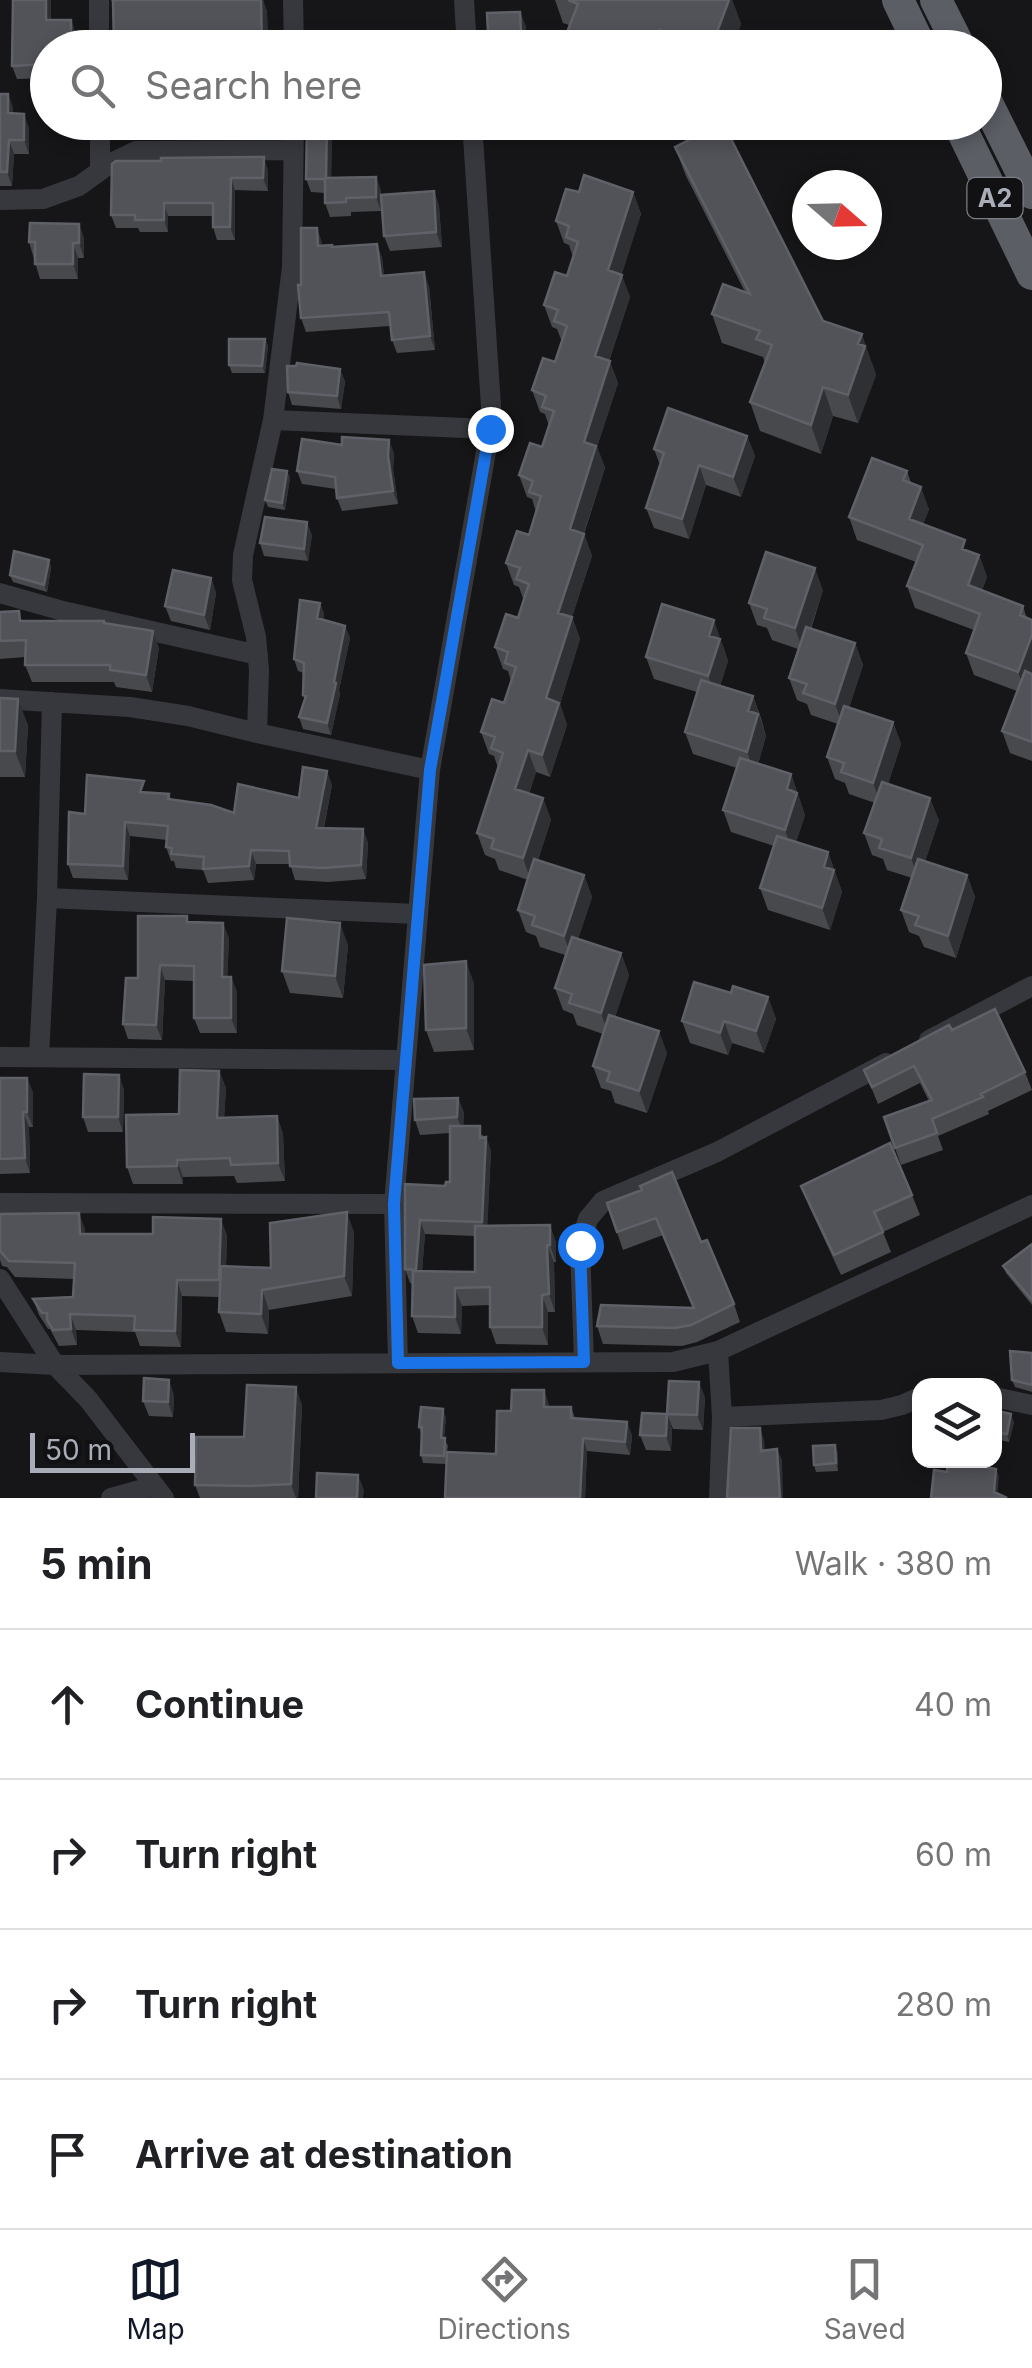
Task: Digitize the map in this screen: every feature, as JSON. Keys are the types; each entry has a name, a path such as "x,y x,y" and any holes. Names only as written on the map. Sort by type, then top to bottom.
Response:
{"highway":[{"path":"898,0 912,30"},
{"path":"936,0 951,30"},
{"name":"A2","path":"1002,132 1032,193"},
{"name":"A2","path":"967,140 1032,274"}],"street":[{"path":"99,0 99,30"},
{"path":"293,0 294,30"},
{"path":"464,0 466,30"},
{"path":"100,140 100,171"},
{"path":"257,733 258,655 242,580 243,555 273,420 292,266 294,140"},
{"path":"398,1363 394,1204 430,770 490,429 473,140"},
{"path":"0,200 44,199 80,186 136,152 294,150"},
{"path":"273,420 490,429"},
{"path":"0,593 258,655"},
{"path":"0,699 188,716 430,770"},
{"path":"39,1058 52,702"},
{"path":"47,898 418,914"},
{"path":"584,1362 580,1245 588,1219 602,1201 716,1152 1032,986"},
{"path":"0,1057 406,1060"},
{"path":"0,1203 394,1204"},
{"path":"0,1362 672,1362 718,1352 1032,1204"},
{"path":"0,1280 55,1365 88,1399 159,1492"},
{"path":"718,1352 722,1417 719,1498"},
{"path":"1002,1399 1032,1405"},
{"path":"722,1417 881,1410 912,1401"},
{"path":"111,1498 159,1492"}],"building":[{"path":"13,0 46,0 46,20 71,20 71,30 30,30 30,65 12,66"},
{"path":"113,0 261,0 262,30 114,30"},
{"path":"568,0 729,0 718,30 568,30 578,4"},
{"path":"520,12 521,30 488,30 487,13"},
{"path":"0,94 8,94 8,113 24,114 24,140 9,140 7,172 0,172"},
{"path":"307,140 327,140 326,178 376,177 376,197 325,203 325,179 306,179"},
{"path":"689,140 732,140 823,321 862,334 858,344 865,346 848,395 823,387 811,425 750,402 772,345 756,339 760,331 712,314 723,284 750,294 675,147"},
{"path":"264,157 263,178 231,178 230,227 213,227 213,203 164,203 164,220 111,215 112,164 116,161"},
{"path":"584,175 633,192 608,270 622,275 595,356 610,361 584,442 596,446 570,529 584,534 558,613 572,617 546,698 559,703 542,755 528,750 515,789 543,798 523,858 491,848 494,839 477,833 503,753 491,748 495,737 481,732 492,699 504,703 516,667 505,663 508,652 495,647 506,614 518,618 529,584 516,579 520,568 506,563 517,531 529,535 541,496 529,492 533,481 519,475 530,443 542,447 554,411 542,407 546,396 532,390 543,358 555,362 567,326 554,321 558,310 544,305 555,272 567,276 578,242 566,237 569,226 556,221 566,189 579,192"},
{"path":"434,191 436,232 384,236 381,195"},
{"path":"30,223 79,224 79,243 73,243 73,264 35,264 35,242 29,242"},
{"path":"301,228 317,228 318,246 377,244 381,276 424,272 430,336 392,340 389,312 301,318"},
{"path":"229,339 265,339 262,366 229,365"},
{"path":"297,363 340,369 337,396 288,392 287,366"},
{"path":"668,408 747,436 733,477 699,465 682,519 646,508 664,453 654,449"},
{"path":"342,437 389,440 393,491 337,498 335,477 297,471 302,439 342,445"},
{"path":"872,458 907,471 903,480 921,487 909,519 965,540 962,549 979,555 968,585 1023,606 1020,615 1032,620 1032,635 1018,672 966,653 980,614 907,586 923,545 849,517"},
{"path":"272,469 287,471 282,503 265,500"},
{"path":"265,517 307,522 304,549 260,543"},
{"path":"14,551 49,560 44,585 10,575"},
{"path":"766,552 815,568 795,628 764,618 767,609 749,603"},
{"path":"173,570 211,578 204,615 165,606"},
{"path":"300,600 320,603 317,618 345,626 327,723 299,717 306,696 304,663 294,659"},
{"path":"662,604 714,620 709,636 720,639 708,676 646,657"},
{"path":"19,611 20,621 104,621 153,631 146,675 110,670 110,665 25,665 26,640 0,641 0,612"},
{"path":"806,627 855,643 835,704 803,693 807,684 789,678"},
{"path":"1025,671 1032,674 1032,742 1002,731"},
{"path":"701,680 753,696 748,711 758,714 747,752 685,732"},
{"path":"0,698 18,699 15,751 0,751"},
{"path":"844,706 893,722 873,783 841,772 844,763 827,757"},
{"path":"740,758 791,774 787,789 797,793 785,830 723,810"},
{"path":"303,767 327,771 316,828 363,829 361,865 290,866 289,851 251,850 249,866 203,869 204,857 171,854 172,848 166,847 168,826 125,822 123,866 68,864 69,812 85,814 87,775 144,781 140,792 169,794 168,799 211,805 234,813 238,784 299,798"},
{"path":"882,782 930,798 911,858 879,848 882,839 864,833"},
{"path":"777,836 828,852 824,867 834,870 822,908 760,888"},
{"path":"534,859 584,875 564,936 532,925 535,916 518,910"},
{"path":"918,859 967,875 948,936 915,925 919,916 901,910"},
{"path":"138,916 187,916 187,922 223,923 222,977 231,977 231,1018 194,1018 194,966 160,965 156,1025 123,1024 126,978 138,978"},
{"path":"287,918 340,923 335,976 282,971"},
{"path":"572,937 621,953 601,1013 569,1003 572,994 555,988"},
{"path":"466,961 466,1028 426,1030 424,965"},
{"path":"694,982 731,993 733,986 768,997 756,1031 724,1021 720,1033 682,1021"},
{"path":"995,1009 1025,1072 981,1094 983,1097 932,1119 937,1133 895,1148 884,1117 932,1100 914,1066 872,1087 864,1070 949,1025 952,1030"},
{"path":"609,1015 659,1031 639,1091 607,1081 610,1072 593,1066"},
{"path":"180,1070 219,1071 217,1118 277,1116 278,1163 231,1165 230,1158 177,1160 177,1166 127,1167 126,1115 179,1114"},
{"path":"84,1074 119,1075 118,1117 83,1117"},
{"path":"0,1078 27,1078 27,1112 23,1112 25,1158 0,1159"},
{"path":"458,1098 457,1117 415,1120 414,1099"},
{"path":"450,1126 480,1126 480,1138 486,1137 482,1222 420,1220 416,1270 405,1269 405,1184 445,1186 450,1182"},
{"path":"890,1143 912,1195 874,1212 883,1232 834,1255 801,1186"},
{"path":"672,1172 701,1242 707,1240 734,1304 691,1325 675,1328 597,1326 601,1305 694,1308 656,1218 617,1232 607,1203 642,1190 640,1186"},
{"path":"347,1212 344,1276 262,1290 261,1314 219,1312 221,1266 271,1268 270,1223"},
{"path":"79,1213 80,1234 153,1234 153,1217 221,1219 219,1280 177,1280 175,1331 134,1330 135,1316 70,1314 71,1329 53,1330 47,1313 42,1313 33,1299 73,1297 75,1263 9,1261 0,1251 0,1214"},
{"path":"550,1225 549,1294 542,1295 542,1327 490,1327 490,1287 455,1288 455,1317 412,1316 413,1271 475,1272 475,1226"},
{"path":"1032,1244 1032,1300 1003,1266"},
{"path":"1010,1351 1032,1353 1032,1385 1012,1380"},
{"path":"144,1378 169,1380 168,1402 143,1401"},
{"path":"669,1381 699,1382 697,1415 667,1414"},
{"path":"247,1385 296,1387 291,1484 195,1485 196,1437 244,1437"},
{"path":"512,1390 544,1390 544,1407 571,1407 571,1418 627,1422 625,1442 583,1438 580,1498 445,1498 447,1452 496,1454 497,1411 511,1411"},
{"path":"421,1407 443,1409 444,1456 421,1455"},
{"path":"1002,1412 1011,1414 1007,1434 1002,1433"},
{"path":"642,1413 667,1414 666,1436 640,1435"},
{"path":"731,1428 760,1428 761,1451 777,1449 780,1498 727,1498"},
{"path":"835,1445 836,1463 814,1465 813,1446"},
{"path":"947,1468 996,1469 994,1492 1007,1498 931,1498 934,1470 947,1472"},
{"path":"317,1473 358,1475 357,1498 316,1498"}],"route":[{"path":"490,429 430,770 394,1204 398,1363 584,1362 580,1245"}]}
